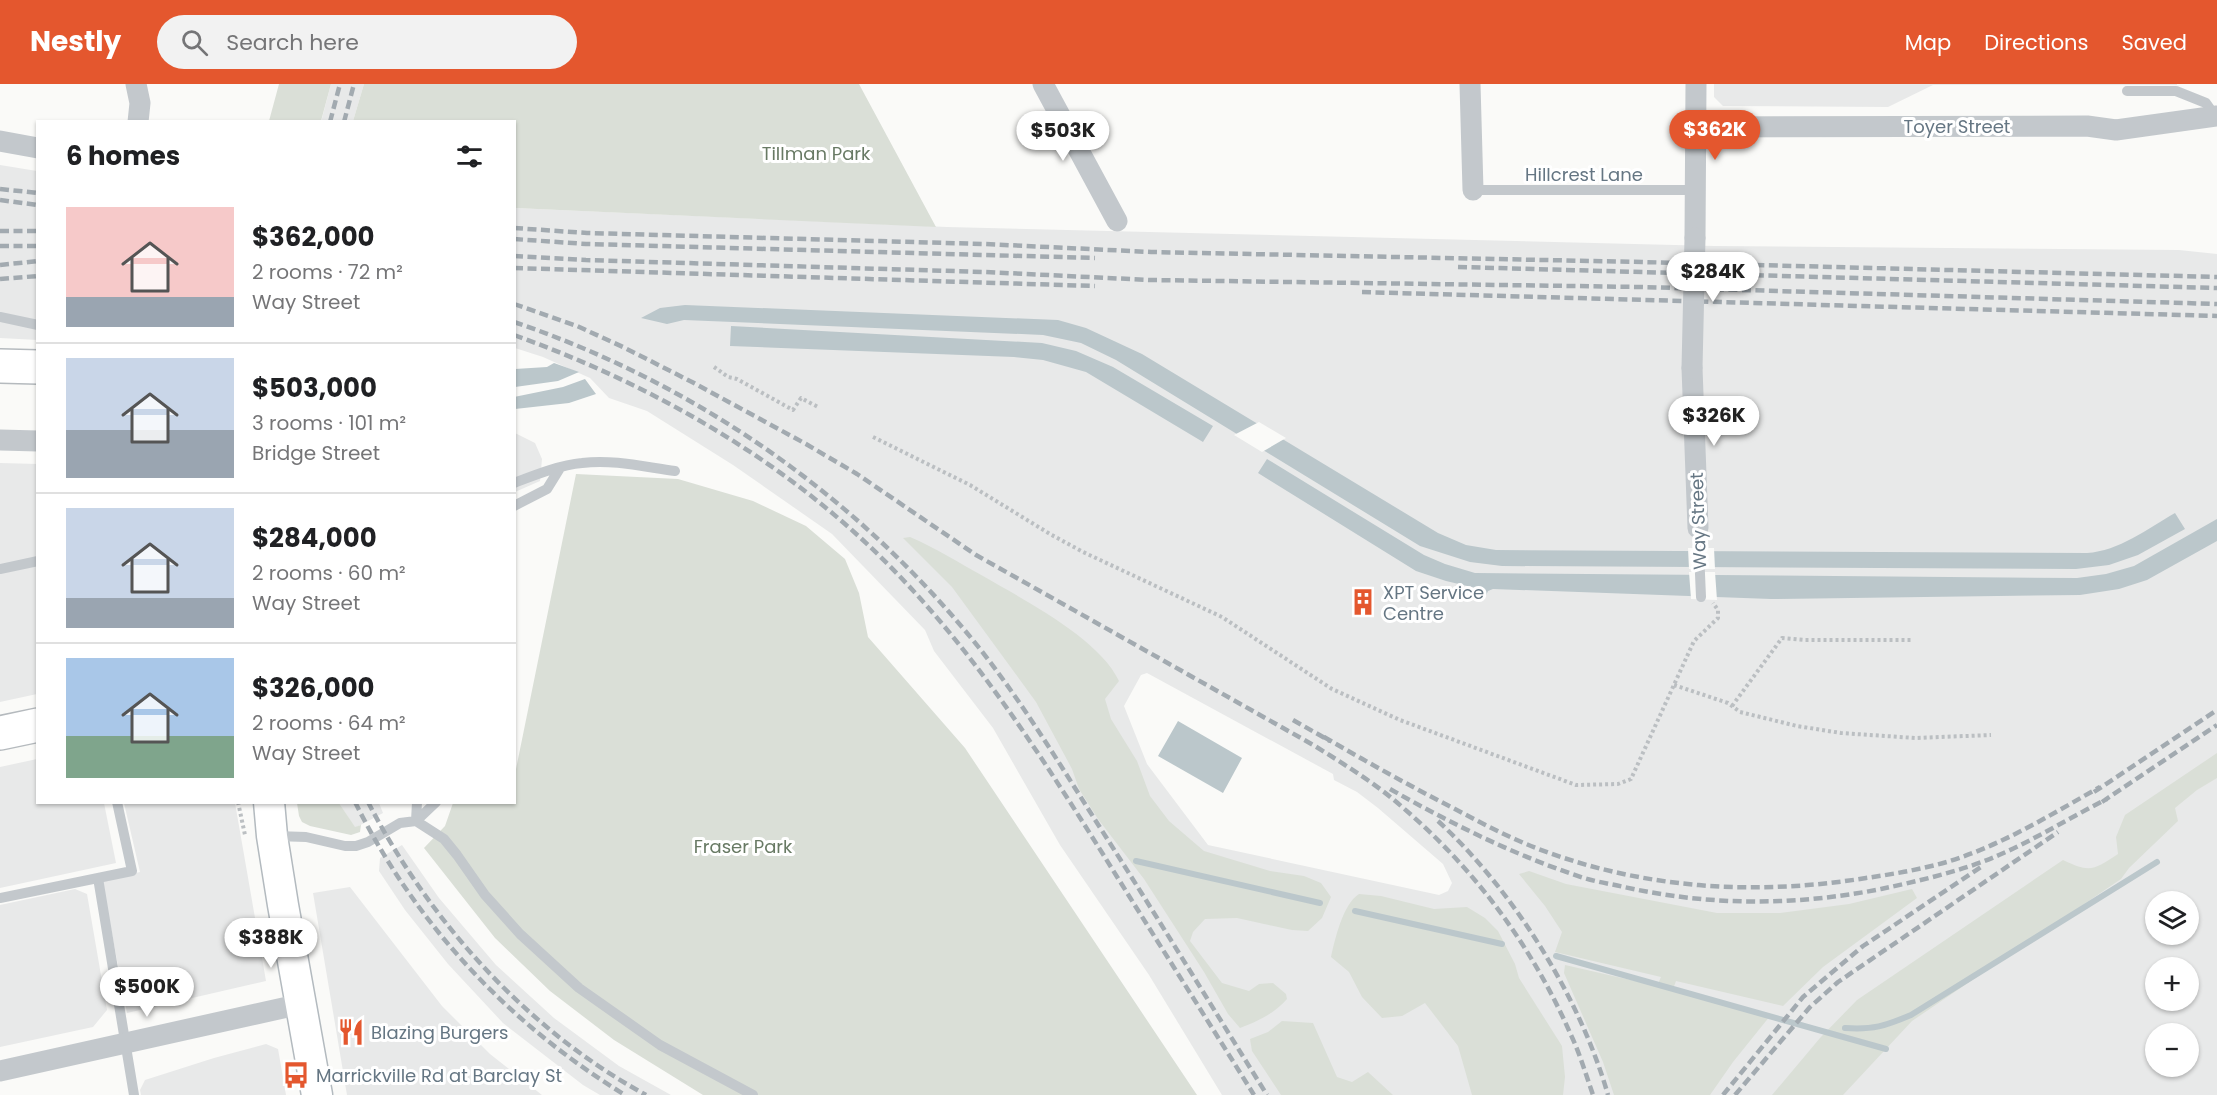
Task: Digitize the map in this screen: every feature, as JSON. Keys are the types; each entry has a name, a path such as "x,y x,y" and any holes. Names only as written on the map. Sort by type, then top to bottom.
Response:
{"main road":[{"path":"0,366 36,367"},
{"path":"0,733 36,725"},
{"path":"269,804 272,836 317,1095"}],"street":[{"path":"136,84 140,103 138,120"},
{"path":"1042,84 1117,221"},
{"path":"1470,84 1473,190"},
{"name":"Way Street","path":"1696,84 1692,368 1698,537"},
{"name":"Toyer Street","path":"1696,127 2087,126 2116,130 2216,116"},
{"path":"0,141 36,148"},
{"path":"0,440 36,441"},
{"path":"0,1071 301,1004"}],"lane":[{"path":"2127,91 2176,91 2206,103 2216,116"},
{"name":"Hillcrest Lane","path":"1473,190 1695,190"},
{"path":"0,317 36,325"},
{"path":"516,482 581,463 613,463 675,471"},
{"path":"516,505 547,489 560,468"},
{"name":"Way Street","path":"1698,537 1707,597"},
{"path":"0,569 36,561"},
{"path":"0,898 132,871 117,804"},
{"path":"416,821 417,804"},
{"path":"272,836 306,837 345,846 356,846 368,842 400,823 416,821 434,804"},
{"path":"416,821 444,839 485,895 520,934 579,988 660,1045 753,1095"},
{"path":"98,878 134,1095"}],"path":[{"path":"714,367 728,377 737,378 793,410 801,398 818,407"},
{"path":"873,437 970,485 1083,552 1222,617 1344,694 1400,720 1565,782 1587,786 1618,784 1631,779 1694,641 1718,618 1718,610 1707,597"},
{"path":"1732,706 1782,638 1913,640"},
{"path":"1674,685 1732,706 1740,712 1841,733 1914,738 1991,735"}],"shaded area":[{"path":"331,84 364,84 353,120 322,120"},
{"path":"1714,84 2177,85 1933,85 1888,107 1723,106 1714,97"},
{"path":"0,165 36,171 36,340 0,338"},
{"path":"516,208 947,227 1715,246 2179,250 2217,254 2217,1095 1222,1095 1149,975 1060,845 993,728 934,651 925,630 832,534 733,465 647,411 609,398 590,378 543,357 516,348","holes":["1147,673 1333,774 1334,780 1357,792 1378,808 1443,864 1452,883 1448,891 1439,895 1208,845 1147,764 1124,706 1141,675"]},
{"path":"685,305 1058,320 1086,328 1142,354 1438,533 1466,545 1496,550 2087,553 2122,544 2175,513 2185,529 2138,555 2109,565 2076,569 1502,566 1470,562 1420,546 1116,360 1081,343 1043,335 684,320 667,324 641,318 660,308"},
{"path":"731,326 1042,343 1076,351 1113,367 1213,426 1203,442 1086,372 1043,360 730,346"},
{"path":"554,363 579,372 558,381 516,387 516,369 547,367"},
{"path":"585,379 596,394 569,403 516,409 516,397 563,387"},
{"path":"516,434 535,443 542,459 540,481 516,492"},
{"path":"1267,459 1424,555 1475,573 2077,578 2106,574 2134,566 2217,519 2217,541 2147,580 2119,589 2080,595 1771,599 1493,589 1488,591 1484,600 1476,597 1480,589 1416,571 1258,473"},
{"path":"0,463 36,464 36,694 0,702"},
{"path":"1178,721 1242,758 1223,793 1158,756"},
{"path":"36,759 36,804 104,804 116,863 0,888 0,767"},
{"path":"124,804 235,804 266,981 127,1013 102,881 140,872"},
{"path":"340,804 379,804 383,813 355,828"},
{"path":"402,845 439,898 496,965 554,1018 619,1066 671,1095 600,1095 583,1085 503,1023 448,964 405,910 379,871 380,858"},
{"path":"350,887 442,1006 490,1054 542,1095 347,1095 313,893"},
{"path":"75,889 87,894 107,1010 93,1027 0,1047 0,905"},
{"path":"266,1044 278,1049 286,1095 141,1095 140,1090 145,1080"}],"green space":[{"path":"279,84 331,84 321,120 269,120"},
{"name":"Tillman Park","path":"364,84 859,84 936,227 516,208 516,120 353,120"},
{"name":"Fraser Park","path":"576,474 678,479 753,501 806,526 845,559 859,593 868,637 965,748 1197,1095 703,1095 614,1040 550,991 495,938 424,848 445,826 453,804 516,804 516,769"},
{"path":"910,537 1039,608 1078,635 1095,650 1109,665 1119,681 1105,699 1111,719 1137,761 1150,796 1169,821 1204,851 1270,871 1304,876 1321,883 1331,897 1322,918 1308,931 1292,930 1237,918 1205,919 1193,932 1190,941 1222,983 1249,991 1259,984 1273,983 1286,994 1287,999 1277,1009 1240,1028 1228,1014 1204,972 1144,879 1098,819 1079,789 1072,769 1036,702 952,587 903,538"},
{"path":"2217,753 2217,778 2197,790 2175,808 2178,821 2129,868 2121,879 1912,1021 1843,1095 1772,1095 1820,1038 1857,1000 2063,860 2080,867 2092,868 2118,854 2116,837 2125,815"},
{"path":"297,804 340,804 355,827 361,825 360,832 351,835 310,826 302,822"},
{"path":"1529,871 1566,884 1717,913 1780,913 1849,904 1912,889 1917,898 1823,967 1783,1006 1676,981 1673,989 1745,1007 1770,1016 1710,1095 1614,1095 1603,1062 1564,973 1565,965 1657,986 1661,977 1555,952 1562,932 1545,906 1519,874"},
{"path":"1359,894 1381,896 1434,909 1467,907 1485,918 1498,931 1515,964 1519,978 1562,1046 1565,1077 1563,1095 1472,1095 1458,1046 1425,1003 1402,1016 1382,1018 1362,997 1349,972 1331,957 1344,914"},
{"path":"1282,1021 1313,1023 1337,1077 1352,1082 1368,1072 1393,1095 1281,1095 1252,1051 1250,1039 1268,1032"}],"pier":[{"path":"1259,422 1286,438 1262,452 1234,435"},
{"path":"1688,548 1714,548 1715,569 1689,569"},
{"path":"1689,572 1715,572 1717,600 1691,599"}],"waterway":[{"path":"1136,861 1320,903"},
{"path":"1845,1028 1879,1026 1911,1015 2157,862"},
{"path":"1355,911 1502,944"},
{"path":"1556,956 1886,1049"}],"railway":[{"path":"331,120 340,84"},
{"path":"345,120 354,84"},
{"path":"0,189 36,193"},
{"path":"0,200 36,205"},
{"path":"516,228 587,233 985,244 1151,252 2217,277"},
{"path":"0,231 36,231"},
{"path":"516,239 586,244 1095,258"},
{"path":"0,246 36,246"},
{"path":"516,256 1150,280 1642,287 2217,304"},
{"path":"0,265 36,261"},
{"path":"1458,267 2217,288"},
{"path":"516,268 1095,286"},
{"path":"0,279 36,276"},
{"path":"1362,292 2217,316"},
{"path":"516,305 577,326 623,347 806,444 857,474 976,555 1315,746 1360,774 1428,830 1477,883 1499,911 1520,940 1556,1002 1593,1095"},
{"path":"516,323 579,347 643,376 704,409 762,446 818,488 871,533 921,581 967,633 1003,679 1036,727 1267,1095"},
{"path":"516,336 603,371 689,414 730,439 808,494 884,560 921,599 988,681 1077,814 1254,1095"},
{"path":"2094,792 2217,710"},
{"path":"1293,720 1330,741"},
{"path":"2102,802 2217,725"},
{"path":"1324,737 1505,835 1536,848 1617,873 1699,885 1783,887 1824,884 1887,875 1950,861 2009,837 2100,787"},
{"path":"1390,789 1485,838 1534,860 1584,878 1688,898 1752,902 1849,895 1956,871 2013,849 2107,799"},
{"path":"356,804 379,847 407,890 469,968 542,1037 625,1095"},
{"path":"369,804 421,889 486,969 561,1039 602,1069 646,1095"},
{"path":"1438,821 1492,879 1541,947 1580,1021 1596,1058 1608,1095"},
{"path":"1735,1095 1810,1007 1838,982 2058,832"},
{"path":"1723,1095 1803,997 1863,946 1984,865"}],"place":[{"name":"XPT Service Centre","path":"1363,602"},
{"name":"Blazing Burgers","path":"351,1032"},
{"name":"Marrickville Rd at Barclay St","path":"296,1075"}]}
